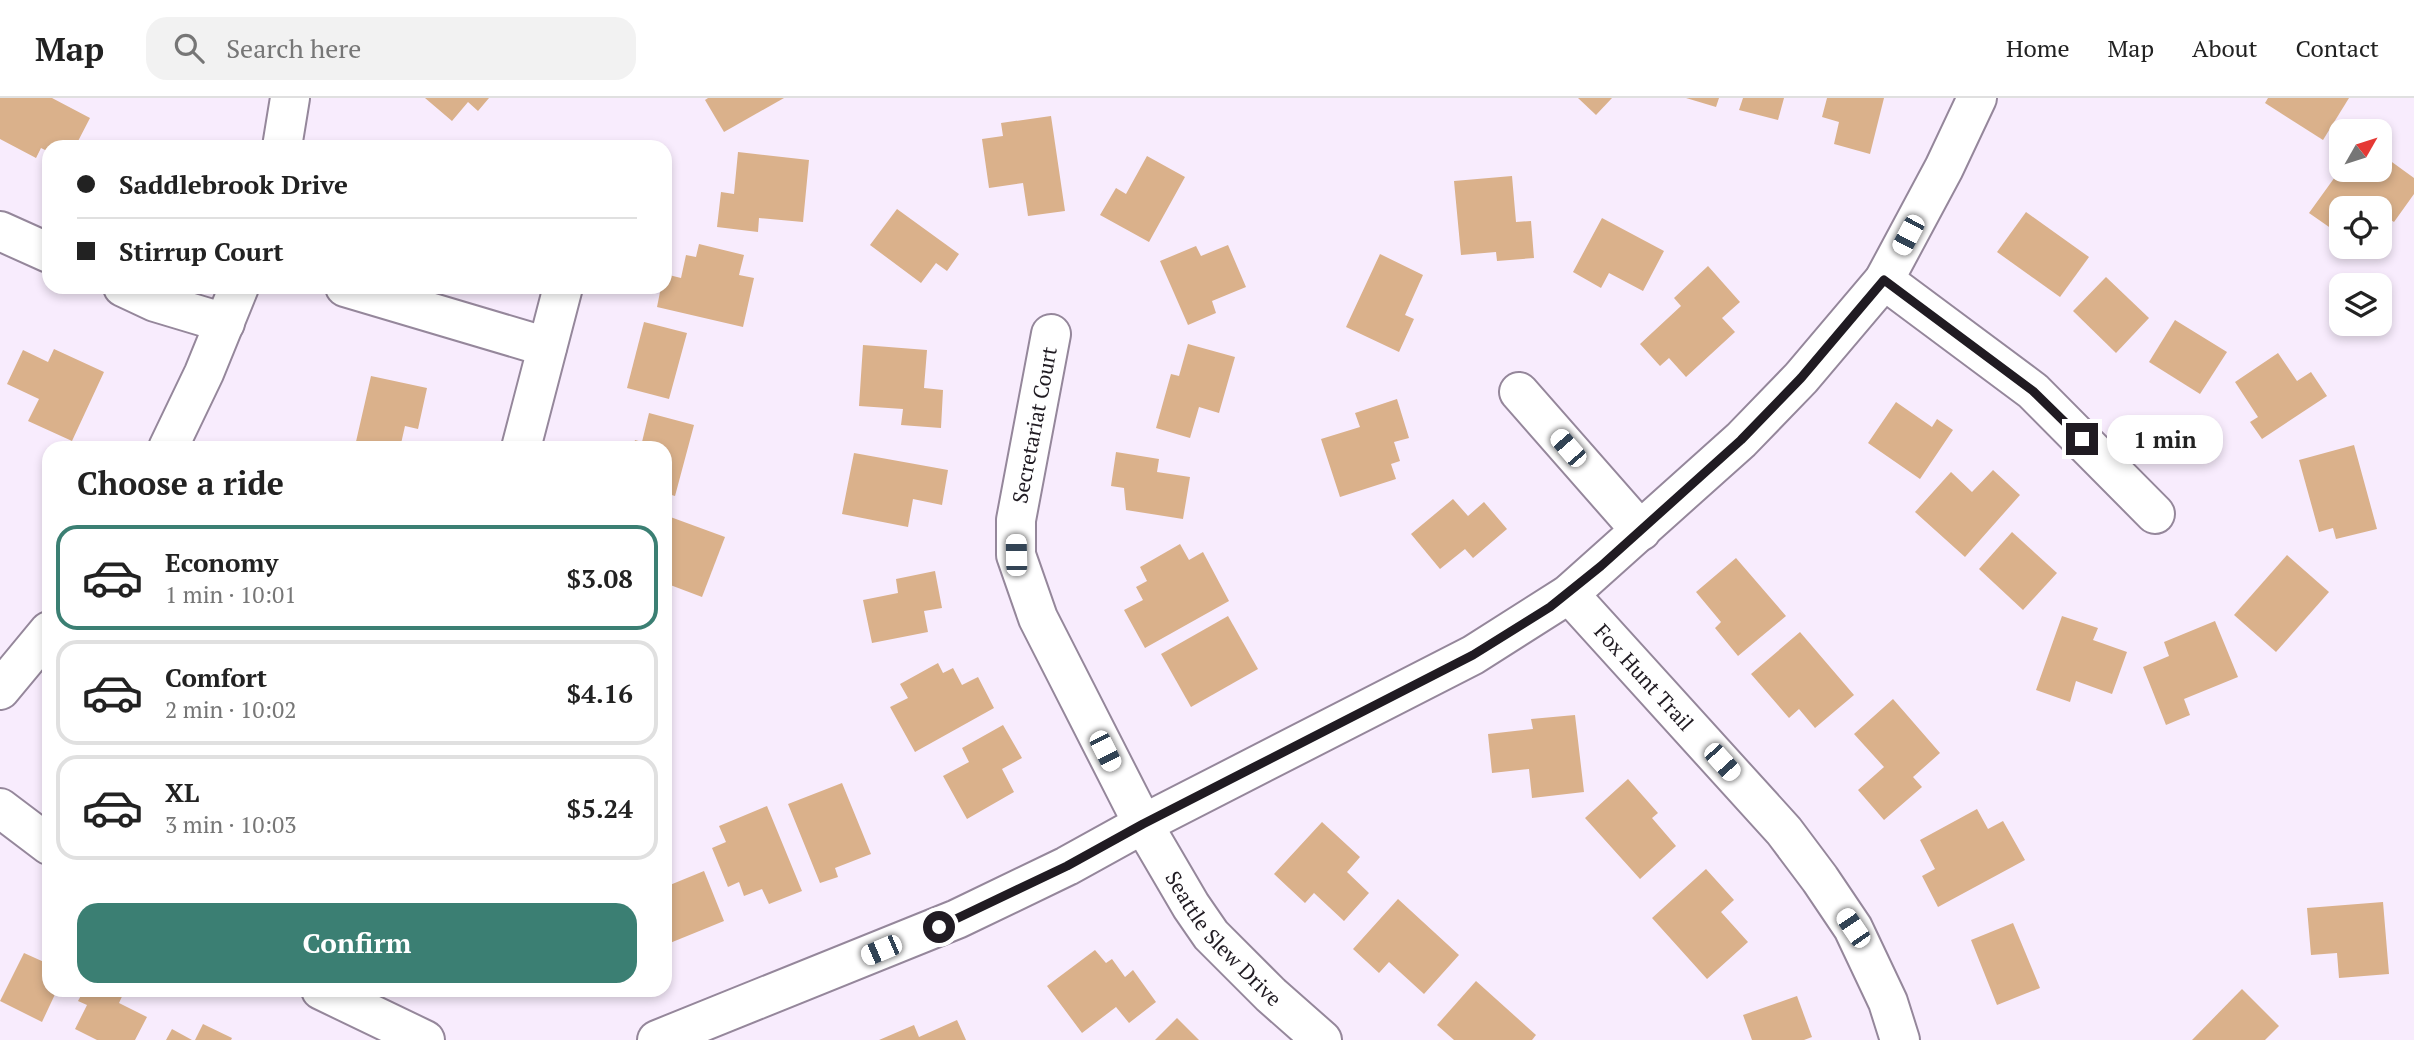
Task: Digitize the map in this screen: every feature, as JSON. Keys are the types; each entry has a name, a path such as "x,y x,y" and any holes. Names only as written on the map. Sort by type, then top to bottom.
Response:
{"street":[{"path":"283,140 290,98"},
{"path":"657,1040 957,919 1067,866 1143,824 1473,655 1569,594 1741,440 1801,378 1884,280 1944,168 1977,98"},
{"path":"0,231 42,250"},
{"path":"1884,280 2033,391 2155,514"},
{"path":"138,294 155,302 225,323"},
{"path":"171,441 204,373 236,294"},
{"path":"369,294 547,347"},
{"path":"523,441 561,294"},
{"name":"Secretariat Court","path":"1051,334 1021,488 1016,520 1016,555 1038,618 1143,824"},
{"path":"1519,392 1641,531"},
{"name":"Fox Hunt Trail","path":"1569,594 1784,831 1820,878 1853,928 1888,1002 1900,1040"},
{"path":"0,690 42,639"},
{"path":"0,808 42,840"},
{"name":"Seattle Slew Drive","path":"1143,824 1211,935 1271,995 1322,1040"},
{"path":"336,997 425,1040"}],"building":[{"path":"0,98 52,98 90,118 79,140 42,140 42,148 36,158 0,139"},
{"path":"425,98 489,98 478,111 468,102 452,121"},
{"path":"784,98 724,132 705,100"},
{"path":"1578,98 1612,98 1596,115"},
{"path":"1686,98 1719,98 1716,107"},
{"path":"1743,98 1784,98 1778,120 1739,110"},
{"path":"1827,98 1884,98 1870,154 1834,144 1839,122 1822,117"},
{"path":"2268,98 2349,98 2336,119 2329,119 2329,130 2323,140 2265,103"},
{"path":"1051,116 1065,211 1028,216 1023,183 989,188 982,139 1003,136 1001,123"},
{"path":"738,152 809,160 803,222 759,218 758,232 717,227 721,192 734,194"},
{"path":"1147,156 1185,177 1149,242 1100,215 1116,188 1126,194"},
{"path":"2392,162 2414,178 2414,194 2394,222 2392,196 2329,196 2329,227 2309,213 2331,182 2392,182"},
{"path":"1512,176 1516,222 1531,221 1534,258 1497,261 1496,252 1461,255 1454,181"},
{"path":"897,209 959,254 947,271 936,263 921,283 870,245"},
{"path":"2026,212 2089,257 2060,297 1997,252"},
{"path":"1602,218 1664,251 1643,291 1609,273 1601,288 1573,272"},
{"path":"699,244 744,255 739,275 754,278 743,327 657,307 660,294 672,294 672,276 681,278 686,255 696,257"},
{"path":"1228,245 1246,287 1212,301 1216,313 1188,325 1160,261 1196,246 1201,256"},
{"path":"1380,254 1423,275 1405,315 1414,319 1399,352 1346,327"},
{"path":"1708,266 1740,302 1722,318 1735,332 1686,377 1669,358 1660,366 1640,344 1681,306 1674,298"},
{"path":"2106,277 2149,318 2116,353 2073,311"},
{"path":"2175,320 2227,352 2200,394 2149,362"},
{"path":"644,322 687,333 669,399 627,388"},
{"path":"1188,344 1235,357 1219,413 1199,407 1190,438 1156,428 1171,374 1179,376"},
{"path":"863,345 927,350 924,388 943,390 941,428 901,425 903,409 859,406"},
{"path":"54,349 104,372 72,441 28,421 39,399 7,384 23,350 48,362"},
{"path":"2278,353 2297,381 2311,372 2327,396 2262,439 2250,422 2258,417 2235,382"},
{"path":"371,376 427,388 418,429 405,426 402,441 356,441"},
{"path":"1397,399 1409,438 1394,442 1400,461 1391,464 1396,479 1340,497 1321,439 1360,427 1355,413"},
{"path":"1896,402 1932,427 1937,419 1953,430 1920,479 1868,443"},
{"path":"649,413 694,425 675,496 672,495 672,441 642,441"},
{"path":"2354,445 2377,529 2336,539 2333,528 2319,532 2299,460"},
{"path":"1116,452 1159,459 1157,472 1190,477 1183,519 1126,510 1124,488 1111,486"},
{"path":"854,453 948,470 942,505 913,499 908,527 842,514"},
{"path":"1993,470 2020,495 1965,557 1915,512 1951,472 1972,492"},
{"path":"1453,499 1468,516 1484,502 1507,529 1473,558 1465,549 1440,569 1411,534"},
{"path":"672,518 725,537 702,597 672,586"},
{"path":"2012,532 2057,573 2023,610 1979,569"},
{"path":"1180,544 1189,560 1203,552 1229,601 1145,648 1124,610 1143,600 1136,587 1147,581 1140,567"},
{"path":"2287,555 2329,592 2276,652 2234,615"},
{"path":"1736,558 1786,616 1738,656 1715,628 1721,622 1696,592"},
{"path":"935,571 942,608 924,611 928,632 872,643 863,600 898,593 896,579"},
{"path":"1228,616 1258,669 1191,707 1161,654"},
{"path":"2062,616 2098,628 2093,640 2127,652 2112,694 2076,681 2070,702 2036,690"},
{"path":"2215,621 2238,677 2184,699 2190,715 2166,725 2143,667 2169,656 2164,642"},
{"path":"1800,632 1854,695 1815,728 1799,709 1789,718 1751,674"},
{"path":"938,663 943,673 953,668 962,685 978,677 994,708 915,752 890,707 908,698 900,684"},
{"path":"1893,699 1940,753 1913,777 1922,787 1884,820 1858,790 1884,767 1854,734"},
{"path":"1575,715 1584,792 1532,798 1529,769 1492,773 1488,734 1533,729 1531,719"},
{"path":"1003,725 1022,758 1002,769 1014,792 967,819 943,776 969,762 962,748"},
{"path":"1628,779 1658,813 1652,818 1676,846 1640,879 1585,818"},
{"path":"842,783 871,854 835,868 838,877 820,883 788,804"},
{"path":"767,806 802,891 769,904 762,889 744,896 739,882 728,887 712,848 726,842 719,826"},
{"path":"1977,809 1988,829 2003,821 2025,860 1938,907 1922,876 1935,869 1920,840"},
{"path":"1322,822 1360,857 1347,872 1369,893 1344,921 1314,893 1305,903 1274,874"},
{"path":"1706,869 1734,900 1721,912 1748,942 1707,979 1652,918"},
{"path":"704,871 724,921 672,942 672,884"},
{"path":"1398,899 1459,955 1424,994 1389,962 1379,973 1353,949"},
{"path":"2383,902 2389,974 2339,978 2337,953 2311,955 2307,908"},
{"path":"2013,923 2040,988 1997,1005 1971,940"},
{"path":"1095,950 1106,963 1112,959 1125,977 1133,970 1156,1002 1129,1023 1116,1007 1082,1033 1047,986"},
{"path":"24,953 42,961 42,997 54,997 42,1022 0,1001"},
{"path":"1476,981 1536,1035 1532,1040 1454,1040 1437,1025"},
{"path":"2242,989 2279,1026 2265,1040 2192,1040"},
{"path":"1797,996 1812,1037 1804,1040 1752,1040 1743,1015"},
{"path":"80,997 122,997 119,1003 147,1017 135,1040 97,1040 75,1029 87,1005 78,1001"},
{"path":"1177,1018 1199,1040 1155,1040"},
{"path":"957,1020 966,1040 879,1040 914,1025 919,1037"},
{"path":"203,1024 232,1038 231,1040 195,1040"},
{"path":"172,1029 192,1040 166,1040"}],"route":[{"path":"939,927 1067,866 1143,824 1473,655 1569,594 1741,440 1801,378 1884,280 2033,391 2082,439"}]}
